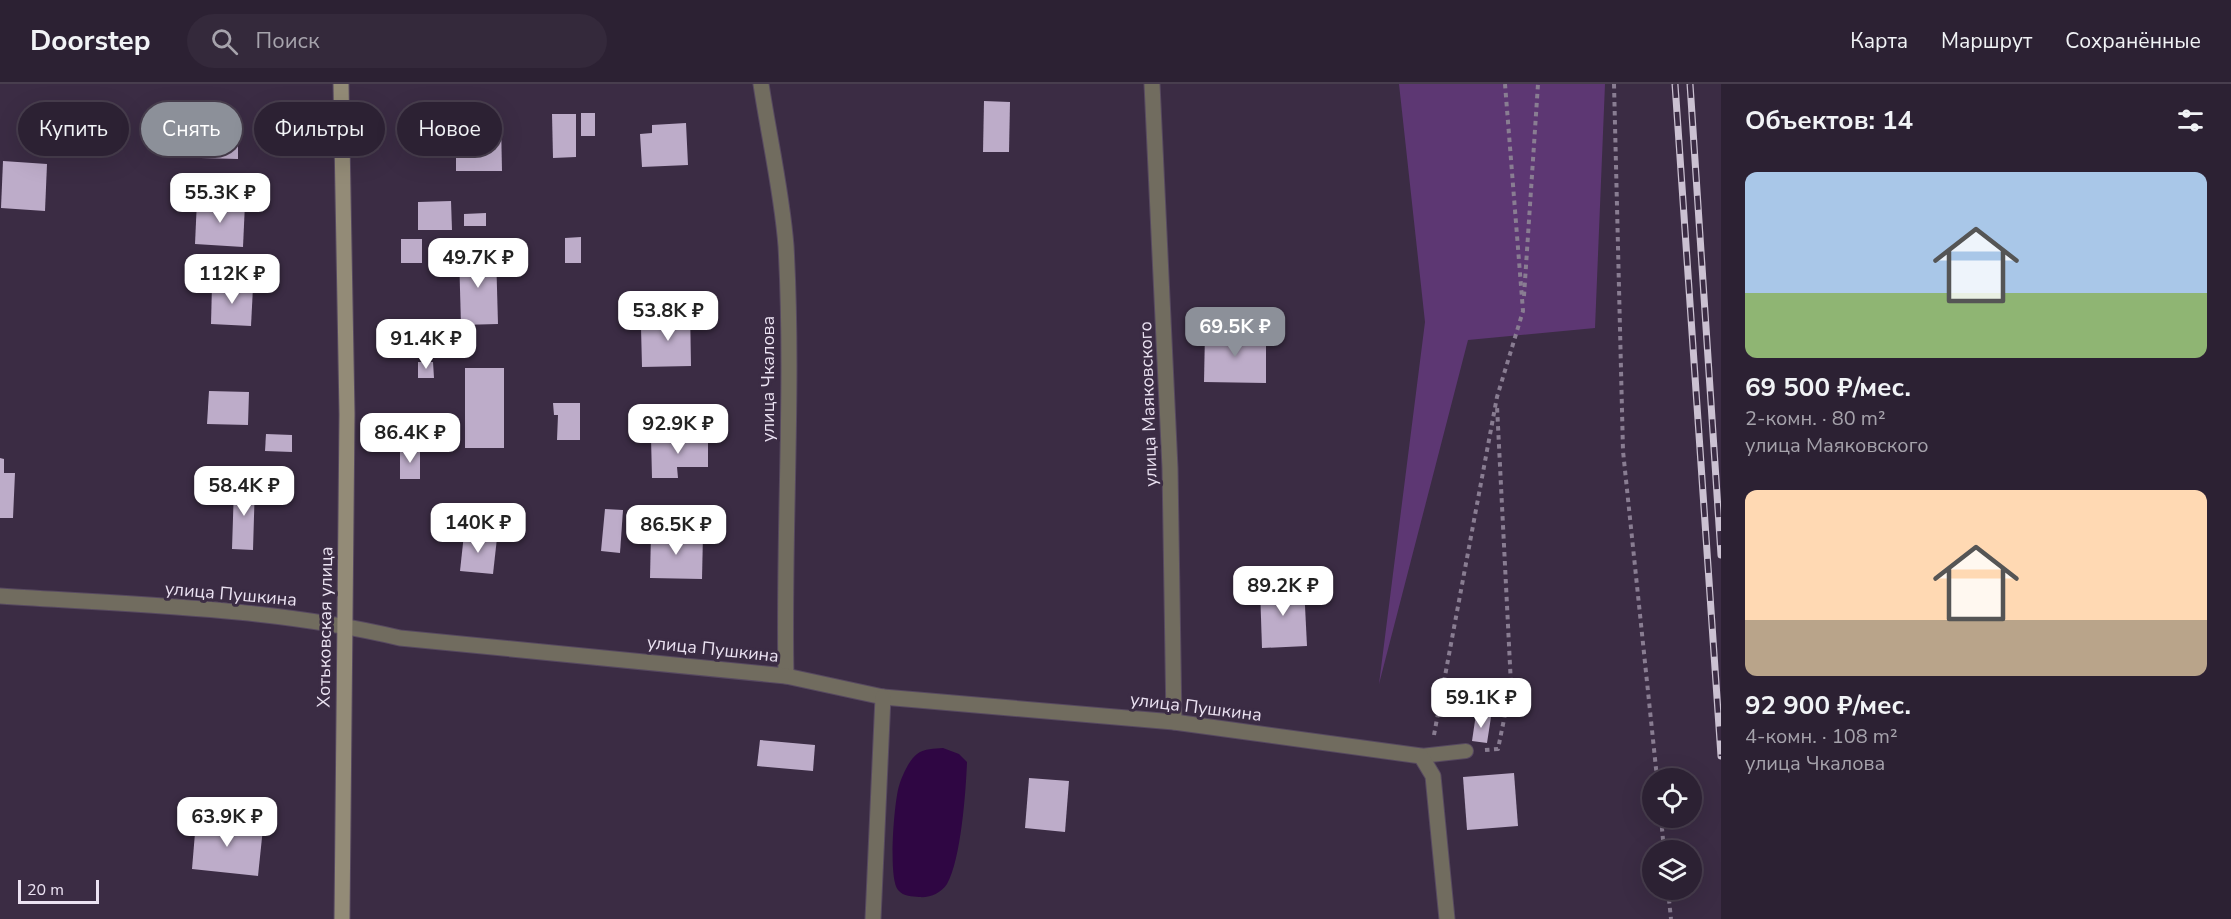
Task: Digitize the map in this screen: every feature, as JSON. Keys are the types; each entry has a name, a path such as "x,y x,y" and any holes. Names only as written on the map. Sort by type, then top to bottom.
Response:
{"main road":[{"name":"Хотьковская улица","path":"341,84 347,414 342,919"}],"street":[{"name":"улица Чкалова","path":"761,84 786,244 789,374 784,588 786,675"},
{"name":"улица Маяковского","path":"1152,84 1170,468 1174,722"},
{"name":"улица Пушкина","path":"0,596 220,612 345,625 400,638 786,675 883,697 1174,722 1421,756"},
{"path":"873,919 883,697"},
{"path":"1421,756 1433,776 1447,919"}],"lane":[{"path":"1421,756 1466,751"}],"path":[{"path":"1505,84 1523,311"},
{"path":"1421,756 1437,731 1497,398 1523,311 1538,84"},
{"path":"1614,84 1623,451 1656,768"},
{"path":"1466,751 1498,749 1511,685 1497,398"},
{"path":"1669,900 1671,919"}],"shaded area":[{"path":"1399,84 1605,84 1595,328 1468,340 1379,684 1425,322"},
{"path":"943,748 959,754 967,762 962,824 956,859 952,873 942,890 927,897 908,896 898,890 893,871 894,823 899,786 909,764 917,754 926,750"}],"building":[{"path":"984,101 1010,102 1009,152 983,152"},
{"path":"581,113 595,113 595,136 581,136"},
{"path":"552,114 576,114 576,157 553,158"},
{"path":"686,123 688,165 642,167 640,134 652,133 652,125"},
{"path":"201,156 238,156 238,159 201,158"},
{"path":"456,156 502,156 502,171 456,171"},
{"path":"3,161 47,164 45,211 1,208"},
{"path":"197,200 245,203 243,247 195,244"},
{"path":"451,201 452,230 418,230 418,202"},
{"path":"486,213 486,226 464,226 464,214"},
{"path":"581,237 581,263 565,263 565,238"},
{"path":"401,239 422,239 422,263 401,263"},
{"path":"496,253 498,324 461,325 459,254"},
{"path":"212,285 253,287 251,326 211,324"},
{"path":"690,308 691,366 642,367 641,327 669,327 669,309"},
{"path":"1205,332 1266,333 1266,383 1204,382"},
{"path":"418,362 433,362 434,378 418,378"},
{"path":"465,368 504,368 504,448 465,448"},
{"path":"209,391 249,392 248,425 207,424"},
{"path":"553,403 580,403 580,440 557,440 558,415 554,415"},
{"path":"266,434 292,435 292,452 265,451"},
{"path":"708,436 708,467 677,467 678,478 652,478 651,437"},
{"path":"420,449 420,479 400,479 400,450"},
{"path":"0,458 4,459 4,473 15,473 13,518 0,518"},
{"path":"241,483 255,483 253,550 232,549 234,487 241,488"},
{"path":"605,509 623,510 620,553 601,551"},
{"path":"651,533 703,534 702,579 650,578"},
{"path":"464,534 497,538 493,574 460,571"},
{"path":"1304,586 1307,646 1262,648 1260,588"},
{"path":"1476,714 1491,717 1487,743 1472,741"},
{"path":"760,740 815,745 813,771 757,766"},
{"path":"1514,773 1518,826 1467,830 1463,777"},
{"path":"1029,778 1069,781 1065,832 1025,828"},
{"path":"196,821 263,828 258,876 192,869"}],"railway":[{"path":"1675,84 1721,756"},
{"path":"1690,84 1721,555"}]}
